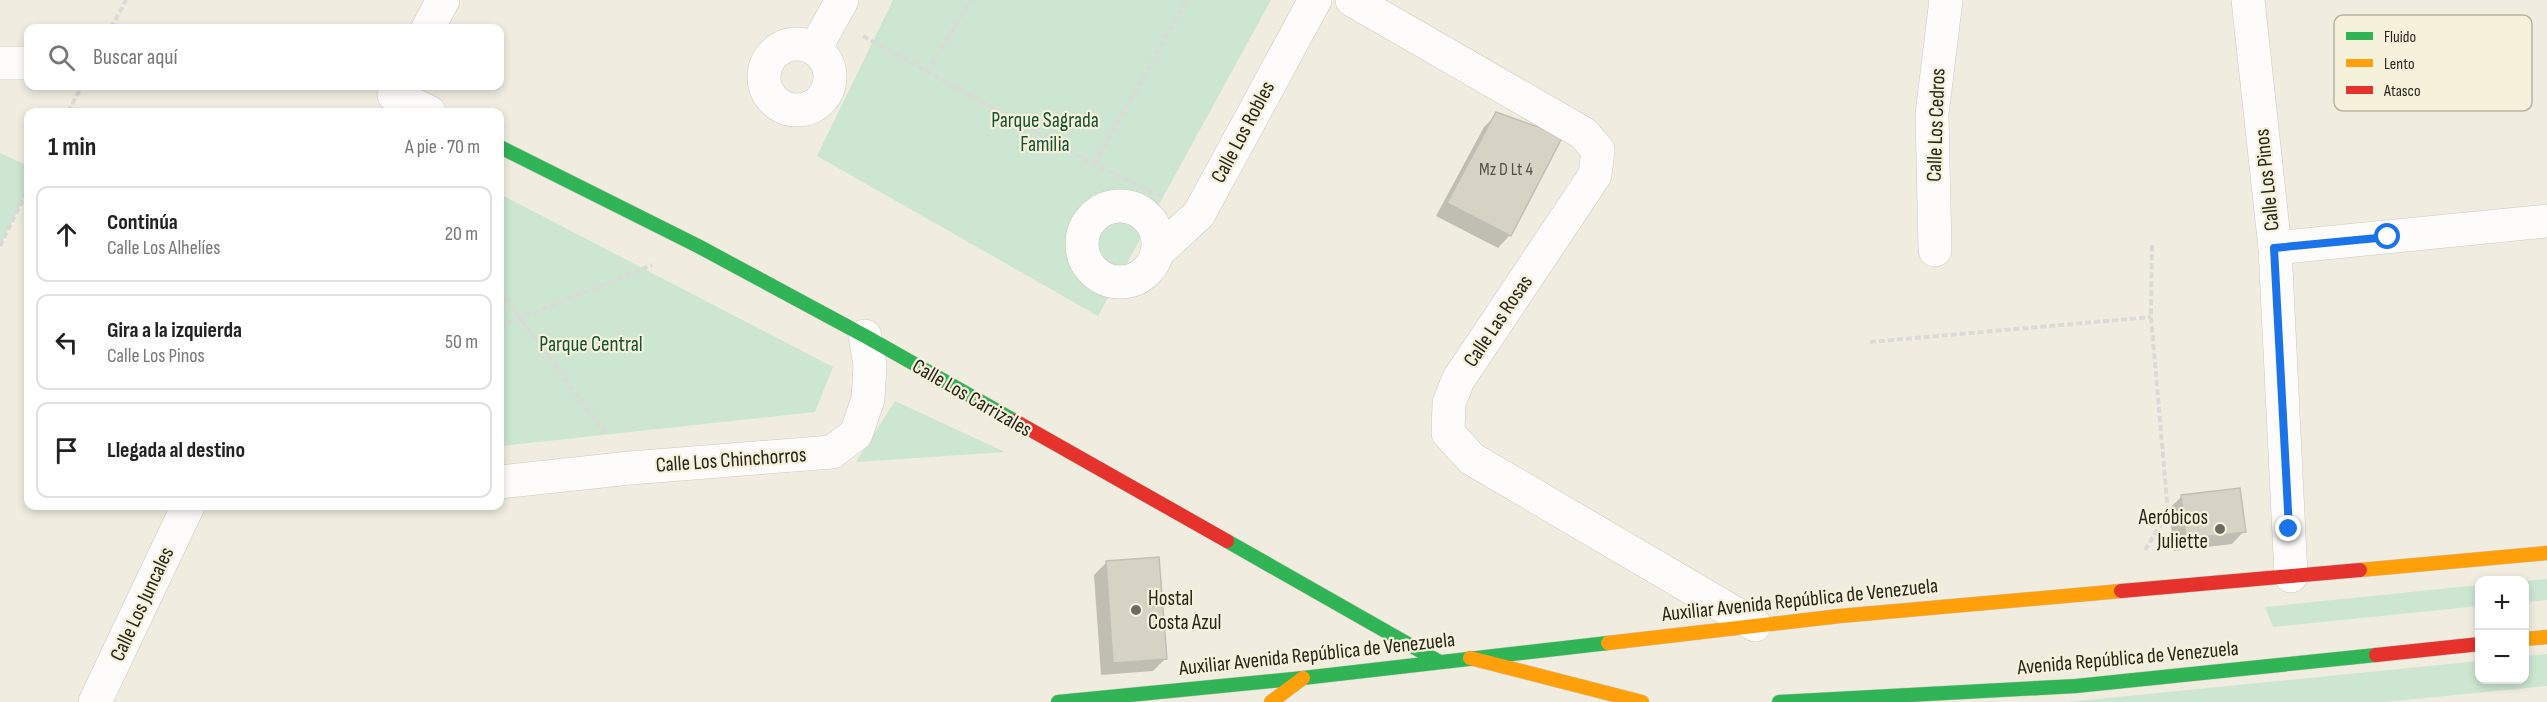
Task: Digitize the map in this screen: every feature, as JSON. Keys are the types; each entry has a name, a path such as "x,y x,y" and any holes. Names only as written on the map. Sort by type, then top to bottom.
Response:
{"main road":[{"name":"Calle Los Carrizales","path":"504,149 698,246 865,336 1438,661"},
{"name":"Auxiliar Avenida República de Venezuela","path":"1058,702 1302,678 1755,625 2547,553"},
{"path":"2529,639 2547,637"},
{"name":"Avenida República de Venezuela","path":"1779,702 2076,686 2475,645"},
{"path":"1470,658 1642,702"},
{"path":"1271,702 1302,678"}],"street":[{"path":"430,24 443,0"},
{"name":"Calle Los Robles","path":"1157,253 1199,214 1315,0"},
{"name":"Calle Las Rosas","path":"1352,0 1583,133 1598,150 1595,175 1458,380 1449,403 1448,433 1472,459 1755,625"},
{"name":"Calle Los Cedros","path":"1935,250 1932,114 1946,0"},
{"name":"Calle Los Pinos","path":"2248,0 2274,248 2291,576"},
{"path":"815,49 837,9"},
{"path":"393,98 419,108"},
{"path":"2274,248 2547,221"},
{"name":"Calle Los Chinchorros","path":"504,482 630,468 832,452 856,434 868,399 870,365 865,336"},
{"name":"Calle Los Juncales","path":"95,702 186,510"}],"path":[{"path":"113,24 126,0"},
{"path":"927,72 971,0"},
{"path":"1094,164 1187,0"},
{"path":"837,9 927,72 1094,164 1199,214"},
{"path":"70,108 80,90"},
{"path":"0,246 24,198"},
{"path":"2144,552 2168,513 2151,317 2152,244"},
{"path":"504,324 698,246"},
{"path":"504,296 630,468"},
{"path":"1870,342 2151,317"}],"green space":[{"name":"Parque Sagrada Familia","path":"893,0 1271,0 1098,316 817,156"},
{"path":"0,153 24,164 24,198 0,246"},
{"name":"Parque Central","path":"504,196 833,367 815,412 504,446"},
{"path":"895,401 1005,452 856,462"},
{"path":"2547,579 2547,600 2529,602 2529,581"},
{"path":"2475,585 2475,606 2273,627 2265,607"},
{"path":"2547,654 2547,686 2385,702 2068,702 2475,661 2475,684 2529,684 2529,656"}],"building":[{"path":"1496,112 1563,136 1511,236 1447,203"},
{"path":"2240,488 2246,532 2186,539 2181,495"},
{"name":"Hostal Costa Azul","path":"1159,557 1167,659 1113,663 1106,561"}],"traffic: fast":[{"path":"504,149 698,246 865,336 1015,421"},
{"path":"1227,541 1438,661"},
{"path":"1058,702 1303,678 1608,643"},
{"path":"1779,702 2076,686 2376,655"}],"traffic: slow":[{"path":"2360,570 2547,553"},
{"path":"1608,643 1840,616 2121,591"},
{"path":"2529,639 2547,637"},
{"path":"1470,658 1642,702"},
{"path":"1271,702 1303,678"}],"traffic: jam":[{"path":"1015,421 1227,541"},
{"path":"2121,591 2360,570"},
{"path":"2376,655 2475,645"}],"place":[{"name":"Aeróbicos Juliette","path":"2220,529"},
{"name":"Hostal Costa Azul","path":"1136,610"}],"route":[{"path":"2289,529 2274,248 2388,237"}]}
